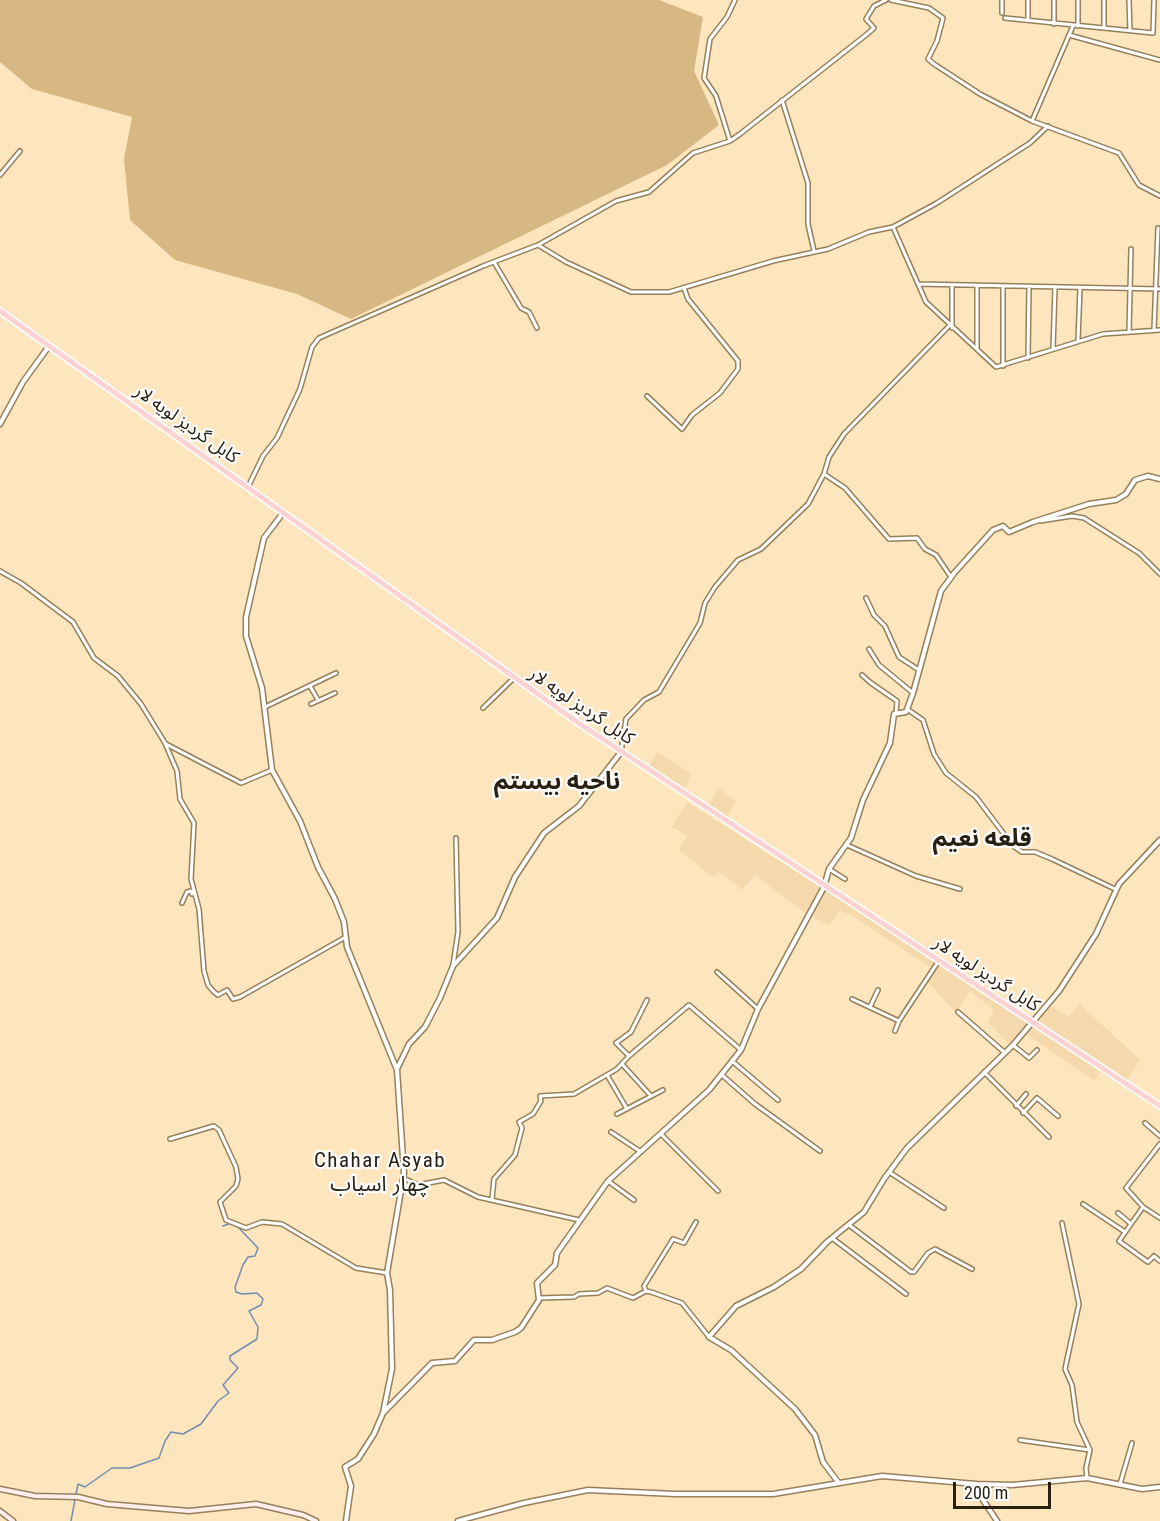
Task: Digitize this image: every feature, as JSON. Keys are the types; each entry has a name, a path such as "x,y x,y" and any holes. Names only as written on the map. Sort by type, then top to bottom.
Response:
{"highway":[{"name":"کابل گردیز لویه لار","path":"0,311 621,752 1160,1106"}],"main road":[{"path":"0,1489 35,1496 72,1496 107,1504 189,1511 256,1504 303,1515 316,1521"},
{"path":"0,1511 13,1521"}],"street":[{"path":"730,141 716,96 705,78 710,39 727,17 735,0"},
{"path":"247,487 263,456 277,438 300,389 312,346 319,338 538,245 616,201 649,192 693,153 730,141 874,28 866,19 874,6 885,0"},
{"path":"891,0 929,8 943,18 937,41 928,59 934,64 980,94 1032,121 1119,153 1139,185 1160,196"},
{"path":"1002,0 1002,12"},
{"path":"1028,0 1028,18"},
{"path":"1054,0 1054,24"},
{"path":"1078,0 1078,27"},
{"path":"1104,0 1104,27"},
{"path":"1129,0 1130,31"},
{"path":"1005,18 1028,18 1078,27 1104,27 1154,33 1154,0"},
{"path":"1032,121 1073,26"},
{"path":"1069,35 1160,60"},
{"path":"782,100 808,183 808,224 814,252"},
{"path":"538,245 631,292 669,292 814,252 892,227 937,203 1030,142 1048,126"},
{"path":"0,175 20,151"},
{"path":"892,227 926,302 993,366 1003,366 1078,340 1160,330"},
{"path":"1154,330 1159,289 1158,228"},
{"path":"1129,332 1131,249"},
{"path":"494,262 521,308 529,312 537,328"},
{"path":"918,284 1159,289"},
{"path":"453,966 497,918 515,877 544,833 579,806 621,752 626,718 645,700 659,692 700,623 705,603 715,587 738,560 761,549 808,504 824,474 829,457 844,434 950,327 952,285"},
{"path":"977,285 977,349"},
{"path":"1003,286 1003,366"},
{"path":"1028,358 1029,287"},
{"path":"1053,349 1055,287"},
{"path":"647,396 682,429 692,416 720,393 738,369 738,361 687,299 684,288"},
{"path":"1078,340 1080,288"},
{"path":"0,424 23,382 49,346"},
{"path":"824,474 845,488 889,539 917,538 925,549 936,555 951,577"},
{"path":"896,713 906,712 941,591 993,530 1003,526 1009,532 1089,504 1116,500 1126,494 1135,480 1148,476 1160,479"},
{"path":"283,513 264,538 246,617 246,636 265,707 272,770 335,898 344,922 344,938 397,1070 403,1178 387,1273 390,1290 392,1370 383,1413 374,1434 358,1459 345,1467 351,1486 346,1521"},
{"path":"1033,522 1072,516 1084,518 1139,553 1160,574"},
{"path":"0,571 21,583 73,622 93,658 118,676 141,704 165,743 177,771 180,799 194,823 190,873 193,896"},
{"path":"866,598 874,615 885,626 899,657 919,669"},
{"path":"869,649 879,665 913,693"},
{"path":"265,707 336,673"},
{"path":"383,1413 432,1363 455,1360 474,1340 492,1340 515,1332 528,1318 538,1298 537,1283 555,1265 557,1253 608,1181 709,1090 741,1050 758,1009 824,886 829,869 847,845 863,800 890,744 897,700 870,684 862,675"},
{"path":"483,708 514,678"},
{"path":"310,686 318,700"},
{"path":"310,704 335,693"},
{"path":"907,709 923,720 934,754 946,773 976,797 1013,846 1022,852 1035,852 1052,859 1115,889"},
{"path":"165,743 241,783 272,770"},
{"path":"397,1070 409,1044 425,1027 450,978 458,932 456,838"},
{"path":"709,1337 735,1306 774,1287 801,1269 832,1238 864,1212 889,1172 908,1148 1013,1045 1059,991 1096,934 1115,889 1160,840"},
{"path":"847,845 916,876 960,889"},
{"path":"829,869 845,879"},
{"path":"182,903 187,892 191,891 199,909 204,971 208,986 218,995 227,990 233,999 344,938"},
{"path":"895,1031 899,1021 938,962"},
{"path":"717,972 758,1009"},
{"path":"870,1007 878,990"},
{"path":"852,999 899,1021"},
{"path":"629,1056 616,1043 631,1032 647,1000"},
{"path":"492,1198 494,1179 514,1155 522,1128 519,1122 533,1114 541,1101 540,1096 574,1094 607,1075 689,1005 741,1050"},
{"path":"958,1012 1004,1052"},
{"path":"1013,1045 1029,1058 1037,1050"},
{"path":"732,1061 778,1100"},
{"path":"622,1064 651,1096"},
{"path":"984,1072 1015,1106 1049,1137"},
{"path":"607,1075 627,1109"},
{"path":"722,1075 755,1104 820,1151"},
{"path":"617,1114 663,1090"},
{"path":"1015,1106 1026,1094"},
{"path":"1023,1113 1037,1098 1058,1116"},
{"path":"1145,1123 1160,1136"},
{"path":"170,1139 214,1126 219,1130 236,1167 238,1179 236,1186 220,1202 226,1220 246,1228 262,1222 282,1224 356,1268 387,1273"},
{"path":"611,1132 641,1152"},
{"path":"661,1134 718,1191"},
{"path":"1160,1144 1126,1187 1143,1207 1160,1218"},
{"path":"889,1172 944,1208"},
{"path":"403,1178 418,1185 444,1180 478,1197 492,1198 579,1220"},
{"path":"608,1181 634,1200"},
{"path":"1083,1204 1125,1232"},
{"path":"1143,1207 1119,1242 1148,1263 1154,1256 1159,1259"},
{"path":"1118,1213 1131,1223"},
{"path":"646,1291 644,1286 673,1239 684,1243 696,1222"},
{"path":"1062,1223 1079,1304 1065,1369 1072,1385 1077,1422 1090,1450 1086,1468 1088,1478"},
{"path":"849,1225 911,1272 914,1272 928,1253 935,1249 972,1269"},
{"path":"832,1238 906,1294"},
{"path":"538,1298 574,1297 579,1294 598,1293 607,1288 633,1298 646,1291 682,1303 709,1337 731,1350 795,1409 815,1435 823,1462 838,1482"},
{"path":"1020,1440 1090,1450"},
{"path":"1120,1485 1132,1443"},
{"path":"458,1521 524,1503 588,1491 773,1494 882,1476 1012,1485 1088,1478 1142,1489 1160,1487"},
{"path":"975,1484 978,1494 997,1521"},
{"path":"989,1521 992,1513"}],"shaded area":[{"path":"0,0 659,0 703,17 694,71 719,125 667,165 351,319 297,294 175,260 130,220 124,159 132,117 32,89 0,62"},
{"path":"657,752 691,773 684,791 649,766"},
{"path":"718,788 736,801 727,818 708,806"},
{"path":"687,802 1032,1022 1102,1070 1094,1081 1025,1033 1011,1046 988,1022 994,1010 970,991 956,1013 927,981 933,969 850,914 839,911 830,925 805,913 755,875 742,890 720,872 712,877 679,850 687,836 672,827"},
{"path":"1046,1003 1068,1017 1080,1004 1140,1060 1127,1081 1032,1020"}],"waterway":[{"path":"71,1521 78,1484 85,1487 112,1468 130,1468 159,1458 171,1432 183,1434 201,1424 218,1401 229,1393 223,1385 238,1368 230,1360 230,1356 257,1339 258,1327 249,1311 261,1305 263,1299 257,1293 236,1292 235,1287 243,1265 248,1257 255,1256 258,1248 238,1227 231,1223 223,1226"}],"district":[{"name":"ناحیه بیستم","path":"557,783"},
{"name":"قلعه نعيم","path":"982,840"},
{"name":"Chahar Asyab چهار اسیاب","path":"380,1174"}]}
